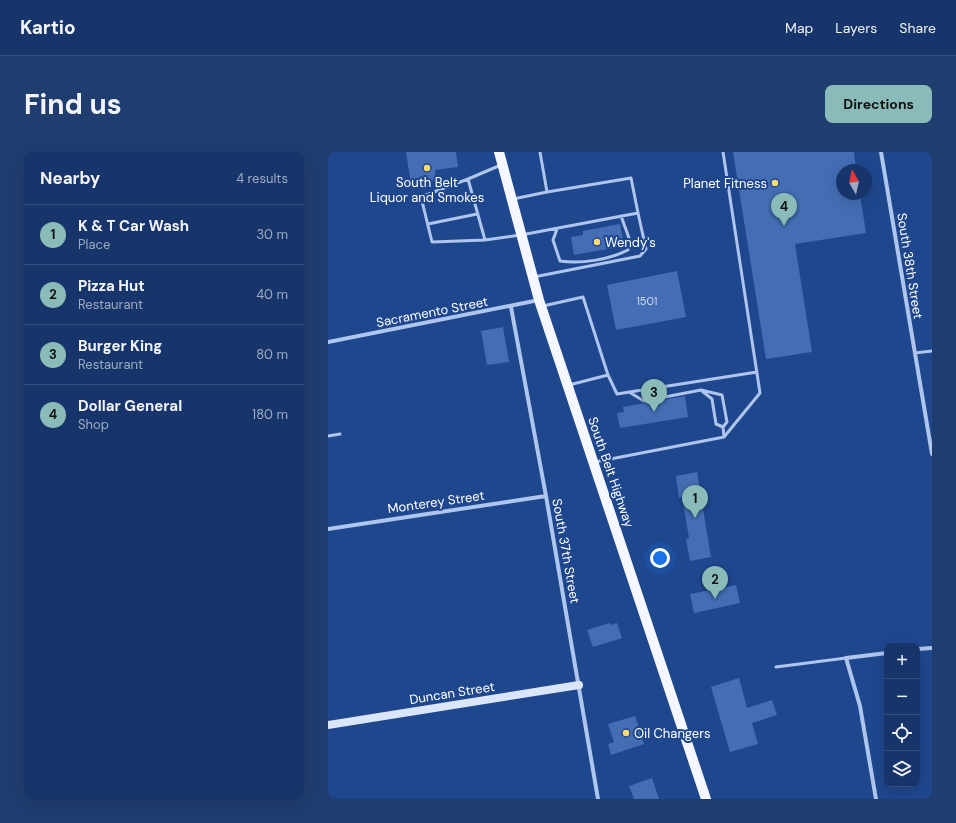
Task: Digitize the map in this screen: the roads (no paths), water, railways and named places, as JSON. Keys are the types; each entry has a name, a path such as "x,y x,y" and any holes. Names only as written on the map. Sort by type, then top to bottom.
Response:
{"main road":[{"name":"South Belt Highway","path":"499,152 540,303 706,799"}],"street":[{"name":"South 38th Street","path":"881,152 932,454"},
{"name":"Sacramento Street","path":"328,342 511,307 540,303"},
{"name":"South 37th Street","path":"511,307 546,496 598,799"},
{"name":"Monterey Street","path":"328,529 546,496"},
{"path":"920,649 932,648"},
{"path":"876,799 860,706 846,658 884,653"},
{"name":"Duncan Street","path":"328,725 579,685"}],"lane":[{"path":"540,152 547,192"},
{"path":"594,462 724,437 760,393 723,152"},
{"path":"502,165 421,197 432,242 486,240 521,236 638,213"},
{"path":"511,200 547,192 631,178 646,249 640,256 532,277"},
{"path":"468,179 477,214 486,240"},
{"path":"428,224 477,214"},
{"path":"557,229 553,240 560,261 572,263 616,256 628,250 629,238 621,216"},
{"path":"540,303 583,298 608,375 617,394 757,372"},
{"path":"915,353 932,351"},
{"path":"568,386 608,375"},
{"path":"629,392 644,401 701,390 722,395 727,422 723,428 724,437"},
{"path":"701,390 712,399 716,424 723,428"},
{"path":"328,436 340,434"},
{"path":"776,667 846,658"}],"place":[{"name":"South Belt Liquor and Smokes","path":"427,168"},
{"name":"Planet Fitness","path":"775,183"},
{"name":"Dollar General","path":"784,226"},
{"name":"Wendy's","path":"597,242"},
{"name":"Burger King","path":"654,412"},
{"name":"K & T Car Wash","path":"695,518"},
{"name":"Pizza Hut","path":"715,599"},
{"name":"Oil Changers","path":"626,733"}]}
